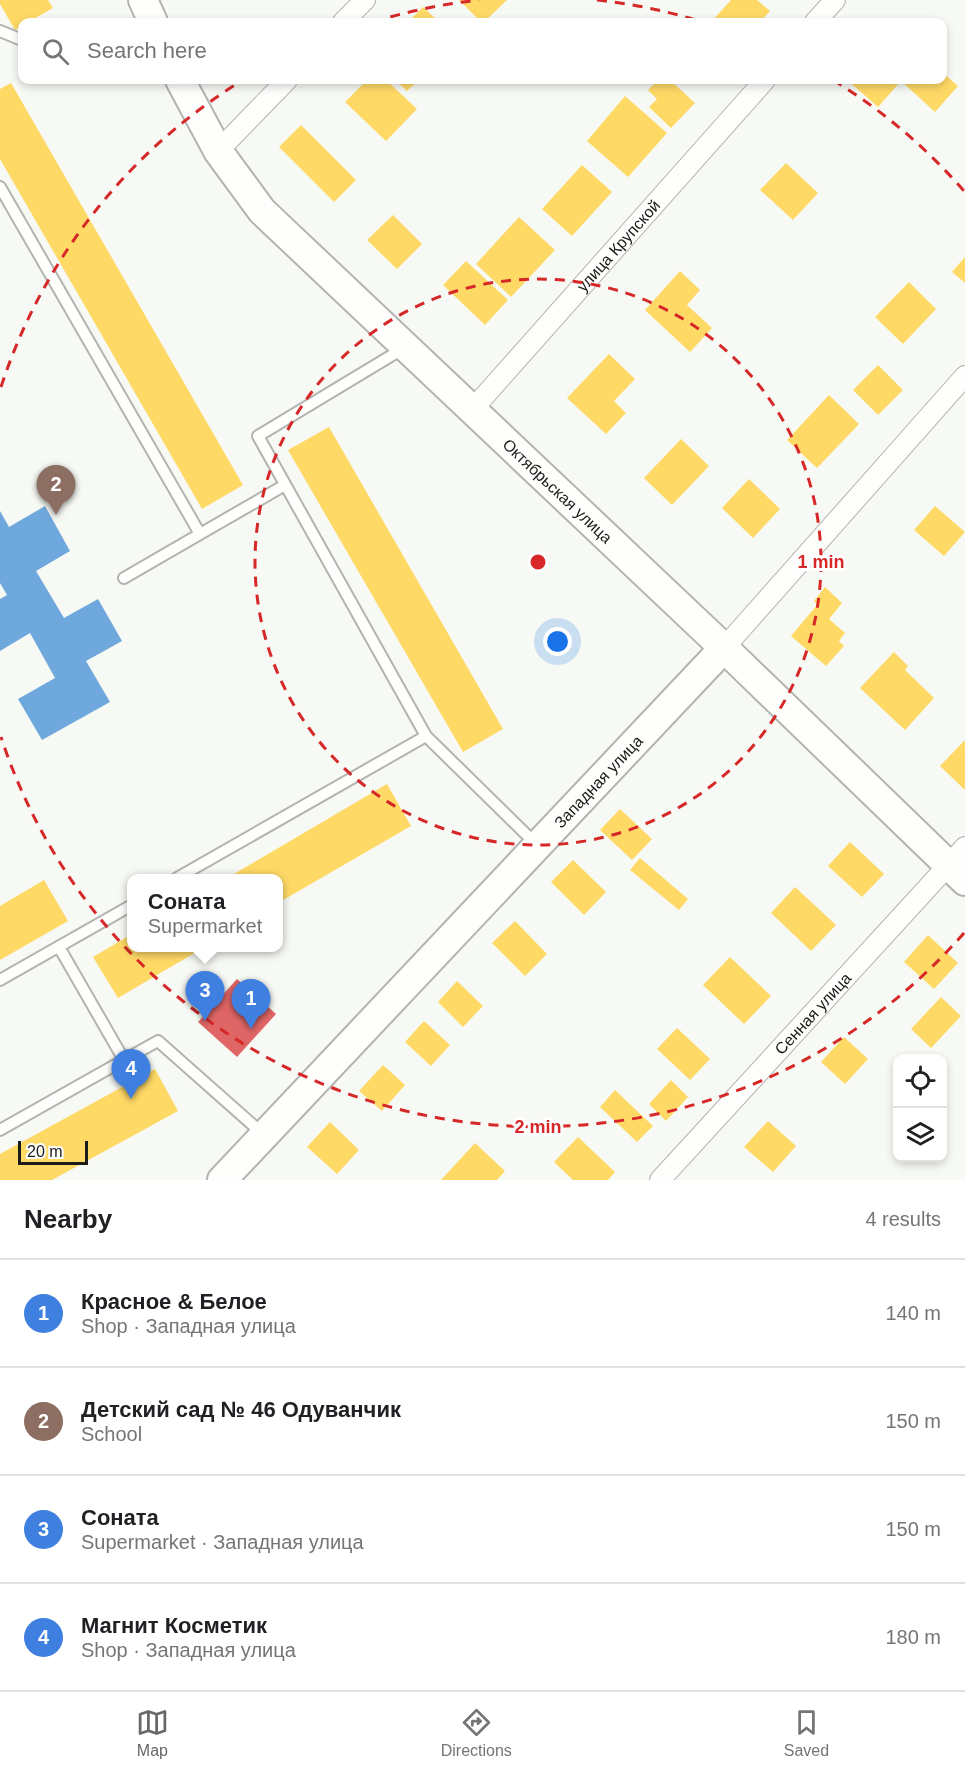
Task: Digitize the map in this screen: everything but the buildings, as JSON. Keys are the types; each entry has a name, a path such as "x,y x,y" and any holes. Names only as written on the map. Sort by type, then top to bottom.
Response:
{"main road":[{"name":"Октябрьская улица","path":"182,84 218,151 262,211 404,348 724,648 959,864"},
{"name":"Западная улица","path":"222,1180 724,648"}],"street":[{"path":"347,18 365,0"},
{"path":"819,18 835,0"},
{"path":"218,151 283,84"},
{"name":"улица Крупской","path":"472,410 761,84"},
{"name":"Западная улица","path":"724,648 965,376"},
{"name":"Сенная улица","path":"660,1180 959,864"}],"lane":[{"path":"0,31 18,38"},
{"path":"0,188 5,207 200,534"},
{"path":"404,348 258,436 426,736 538,845"},
{"path":"124,578 285,485"},
{"path":"186,874 426,736"},
{"path":"0,980 127,908"},
{"path":"59,947 124,1060"},
{"path":"0,1130 158,1041 264,1136"}],"place":[{"name":"Детский сад № 46 Одуванчик","path":"56,515"},
{"name":"Соната","path":"205,1021"},
{"name":"Красное & Белое","path":"251,1029"},
{"name":"Магнит Косметик","path":"131,1099"}]}
